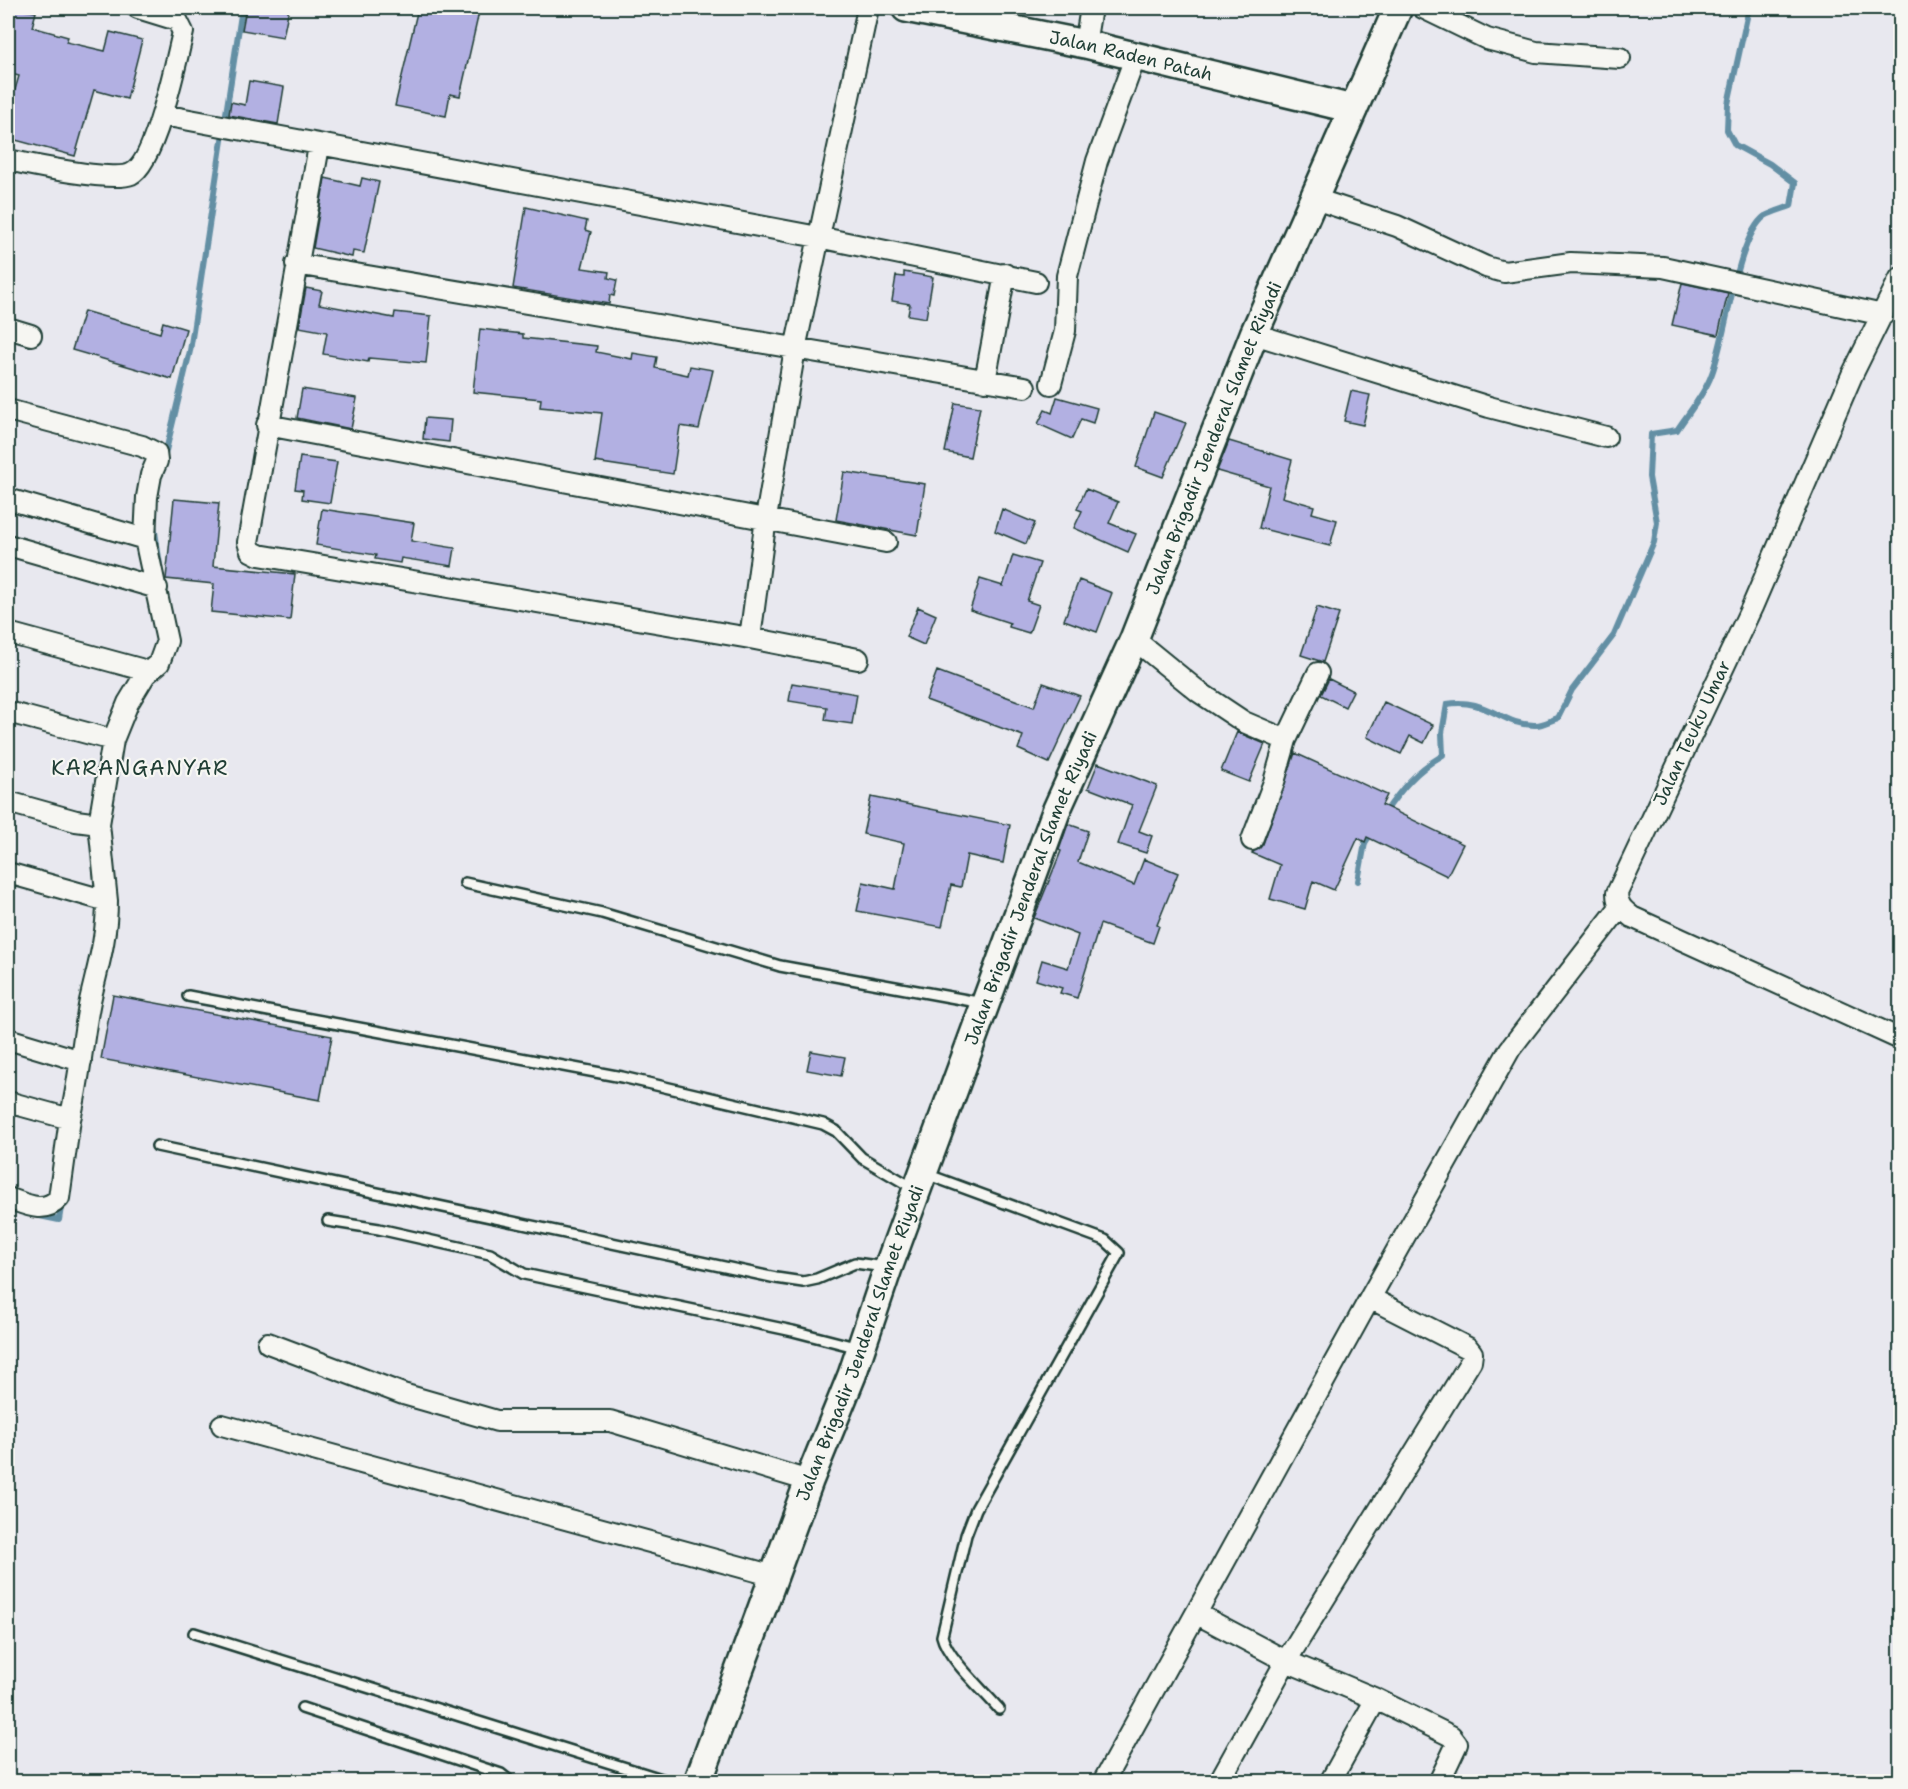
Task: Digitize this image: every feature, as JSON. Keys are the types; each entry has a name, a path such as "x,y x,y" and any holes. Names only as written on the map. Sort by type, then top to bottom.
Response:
{"main road":[{"name":"Jalan Raden Patah","path":"906,8 1085,44 1353,110"},
{"name":"Jalan Brigadir Jenderal Slamet Riyadi","path":"698,1782 809,1481 861,1349 983,1003 1057,809 1134,639 1254,334 1398,8"}],"street":[{"path":"8,160 112,177 133,173 140,166 163,115 183,32 177,20 138,8"},
{"path":"750,638 766,518 795,349 868,8"},
{"path":"1085,44 1091,8"},
{"path":"1423,8 1487,39 1536,52 1620,58"},
{"path":"1051,384 1065,331 1068,276 1097,161 1135,58"},
{"path":"163,115 319,146 818,237 1036,282"},
{"path":"319,146 267,424 248,542 255,554 750,638 858,659"},
{"path":"1315,200 1397,226 1486,267 1504,272 1570,263 1663,267 1883,315"},
{"path":"296,264 1025,387"},
{"path":"985,381 1005,274"},
{"name":"Jalan Teuku Umar","path":"1620,907 1617,893 1752,607 1852,375 1900,278"},
{"path":"8,328 31,335"},
{"path":"1254,334 1489,406 1606,437"},
{"path":"8,410 152,449 158,460 151,475 147,497 145,539 157,588 166,641 159,663 145,675 128,703 113,740 99,824 107,901 104,950 90,1000 59,1198 46,1207 34,1208 8,1198"},
{"path":"267,424 886,542"},
{"path":"8,499 145,539"},
{"path":"8,545 157,588"},
{"path":"8,633 141,669 145,675"},
{"path":"1134,639 1199,692 1244,722 1286,740"},
{"path":"1252,840 1274,782 1286,740 1318,673"},
{"path":"8,711 113,740"},
{"path":"8,802 76,821 99,824"},
{"path":"8,873 107,901"},
{"path":"1103,1782 1509,1049 1620,907 1632,917 1900,1039"},
{"path":"8,1039 81,1061"},
{"path":"8,1102 70,1119"},
{"path":"1219,1782 1286,1661 1471,1361 1472,1353 1468,1348 1370,1298"},
{"path":"268,1343 403,1394 497,1421 610,1421 809,1481"},
{"path":"222,1425 774,1576"},
{"path":"1197,1614 1286,1661 1376,1699 1451,1736 1457,1744 1439,1782"},
{"path":"1330,1782 1376,1699"}],"lane":[{"path":"465,883 602,913 780,966 983,1003"},
{"path":"188,996 622,1077 823,1124 836,1131 862,1158 920,1181 1105,1240 1119,1253 976,1509 966,1535 942,1636 944,1643 955,1658 999,1709"},
{"path":"157,1146 776,1278 803,1282 817,1279 855,1263 888,1268"},
{"path":"328,1221 379,1229 490,1254 524,1274 747,1320 861,1349"},
{"path":"194,1633 671,1782"},
{"path":"302,1708 501,1774 511,1782"}],"building":[{"path":"8,8 36,12 32,27 68,37 66,42 105,51 110,32 142,40 127,99 94,90 75,156 8,138 8,113 19,76 8,73"},
{"path":"246,8 289,8 283,37 242,30"},
{"path":"418,8 480,8 460,96 450,94 446,116 395,106"},
{"path":"249,81 284,87 278,124 229,115 231,102 245,105"},
{"path":"325,178 360,186 362,178 379,182 364,253 353,251 352,257 313,248"},
{"path":"526,207 587,221 585,230 591,232 582,268 609,272 608,278 617,280 614,296 610,295 609,304 513,288"},
{"path":"904,272 933,277 926,318 908,315 910,304 892,301 896,276 904,277"},
{"path":"1682,283 1728,293 1718,335 1672,325"},
{"path":"306,288 322,291 319,304 394,318 395,312 431,316 426,363 369,358 368,362 323,354 327,332 299,327"},
{"path":"84,311 160,333 163,322 186,329 172,379 72,350"},
{"path":"480,329 523,334 523,338 597,346 596,352 632,359 633,353 657,357 655,368 688,375 690,366 713,370 699,429 680,426 673,474 595,462 602,413 540,407 541,399 473,392"},
{"path":"302,389 357,398 351,429 297,418"},
{"path":"1351,391 1370,395 1363,425 1344,421"},
{"path":"1057,397 1097,408 1093,423 1081,419 1072,439 1038,424 1045,410 1052,413"},
{"path":"955,403 980,407 970,457 945,452"},
{"path":"1154,412 1186,423 1163,477 1136,467"},
{"path":"425,418 451,420 449,442 423,439"},
{"path":"1229,441 1292,460 1282,497 1314,506 1312,513 1337,520 1330,546 1259,528 1269,486 1217,471"},
{"path":"300,457 337,462 330,503 302,499 303,490 295,489"},
{"path":"844,472 925,484 917,535 836,520"},
{"path":"1086,489 1118,502 1109,523 1136,534 1128,552 1074,528 1082,511 1077,509"},
{"path":"174,499 219,503 213,566 295,574 290,620 211,612 214,584 166,579"},
{"path":"322,509 414,523 411,541 455,548 452,566 401,558 400,563 375,559 376,555 316,545"},
{"path":"1002,509 1035,523 1026,544 995,531"},
{"path":"1013,555 1040,563 1027,601 1039,605 1029,633 1009,627 1010,623 970,610 980,579 1003,586"},
{"path":"1079,580 1112,593 1097,632 1064,620"},
{"path":"918,607 936,615 924,645 906,637"},
{"path":"1317,607 1339,614 1323,662 1301,655"},
{"path":"937,671 1034,707 1043,683 1080,696 1049,763 1018,749 1023,736 926,700"},
{"path":"1329,679 1353,691 1345,707 1321,695"},
{"path":"792,683 857,694 852,724 825,720 827,707 789,701"},
{"path":"1384,702 1433,725 1424,743 1410,736 1401,754 1367,737"},
{"path":"1237,732 1265,744 1249,782 1221,771"},
{"path":"1295,753 1387,795 1382,805 1463,844 1447,876 1367,837 1365,842 1358,838 1334,890 1313,881 1305,909 1270,899 1280,865 1252,853 1263,844"},
{"path":"1098,763 1157,786 1139,831 1152,836 1146,853 1118,844 1132,805 1088,788"},
{"path":"871,797 1010,825 1003,863 967,855 961,887 951,885 942,927 857,911 863,882 895,889 904,843 863,834"},
{"path":"1068,824 1088,831 1078,862 1134,885 1144,859 1178,873 1157,925 1159,926 1153,943 1100,924 1077,998 1060,993 1062,988 1036,980 1042,960 1068,968 1078,935 1034,918 1061,851 1059,850"},
{"path":"113,995 332,1036 320,1100 101,1059"},
{"path":"811,1051 845,1057 841,1076 807,1070"}],"waterway":[{"path":"164,459 190,351 242,8"},
{"path":"1384,814 1410,781 1443,755 1442,733 1447,704 1473,704 1524,724 1539,725 1558,718 1572,690 1614,635 1654,542 1657,522 1649,477 1651,434 1677,430 1700,397 1716,360 1746,245 1755,227 1765,216 1791,206 1795,183 1770,164 1735,145 1727,130 1728,104 1749,8"},
{"path":"154,525 160,565"},
{"path":"1358,881 1365,843 1372,832"},
{"path":"35,1215 59,1220 62,1201"},
{"path":"8,1209 19,1211"}],"district":[{"name":"KARANGANYAR","path":"140,768"}]}
